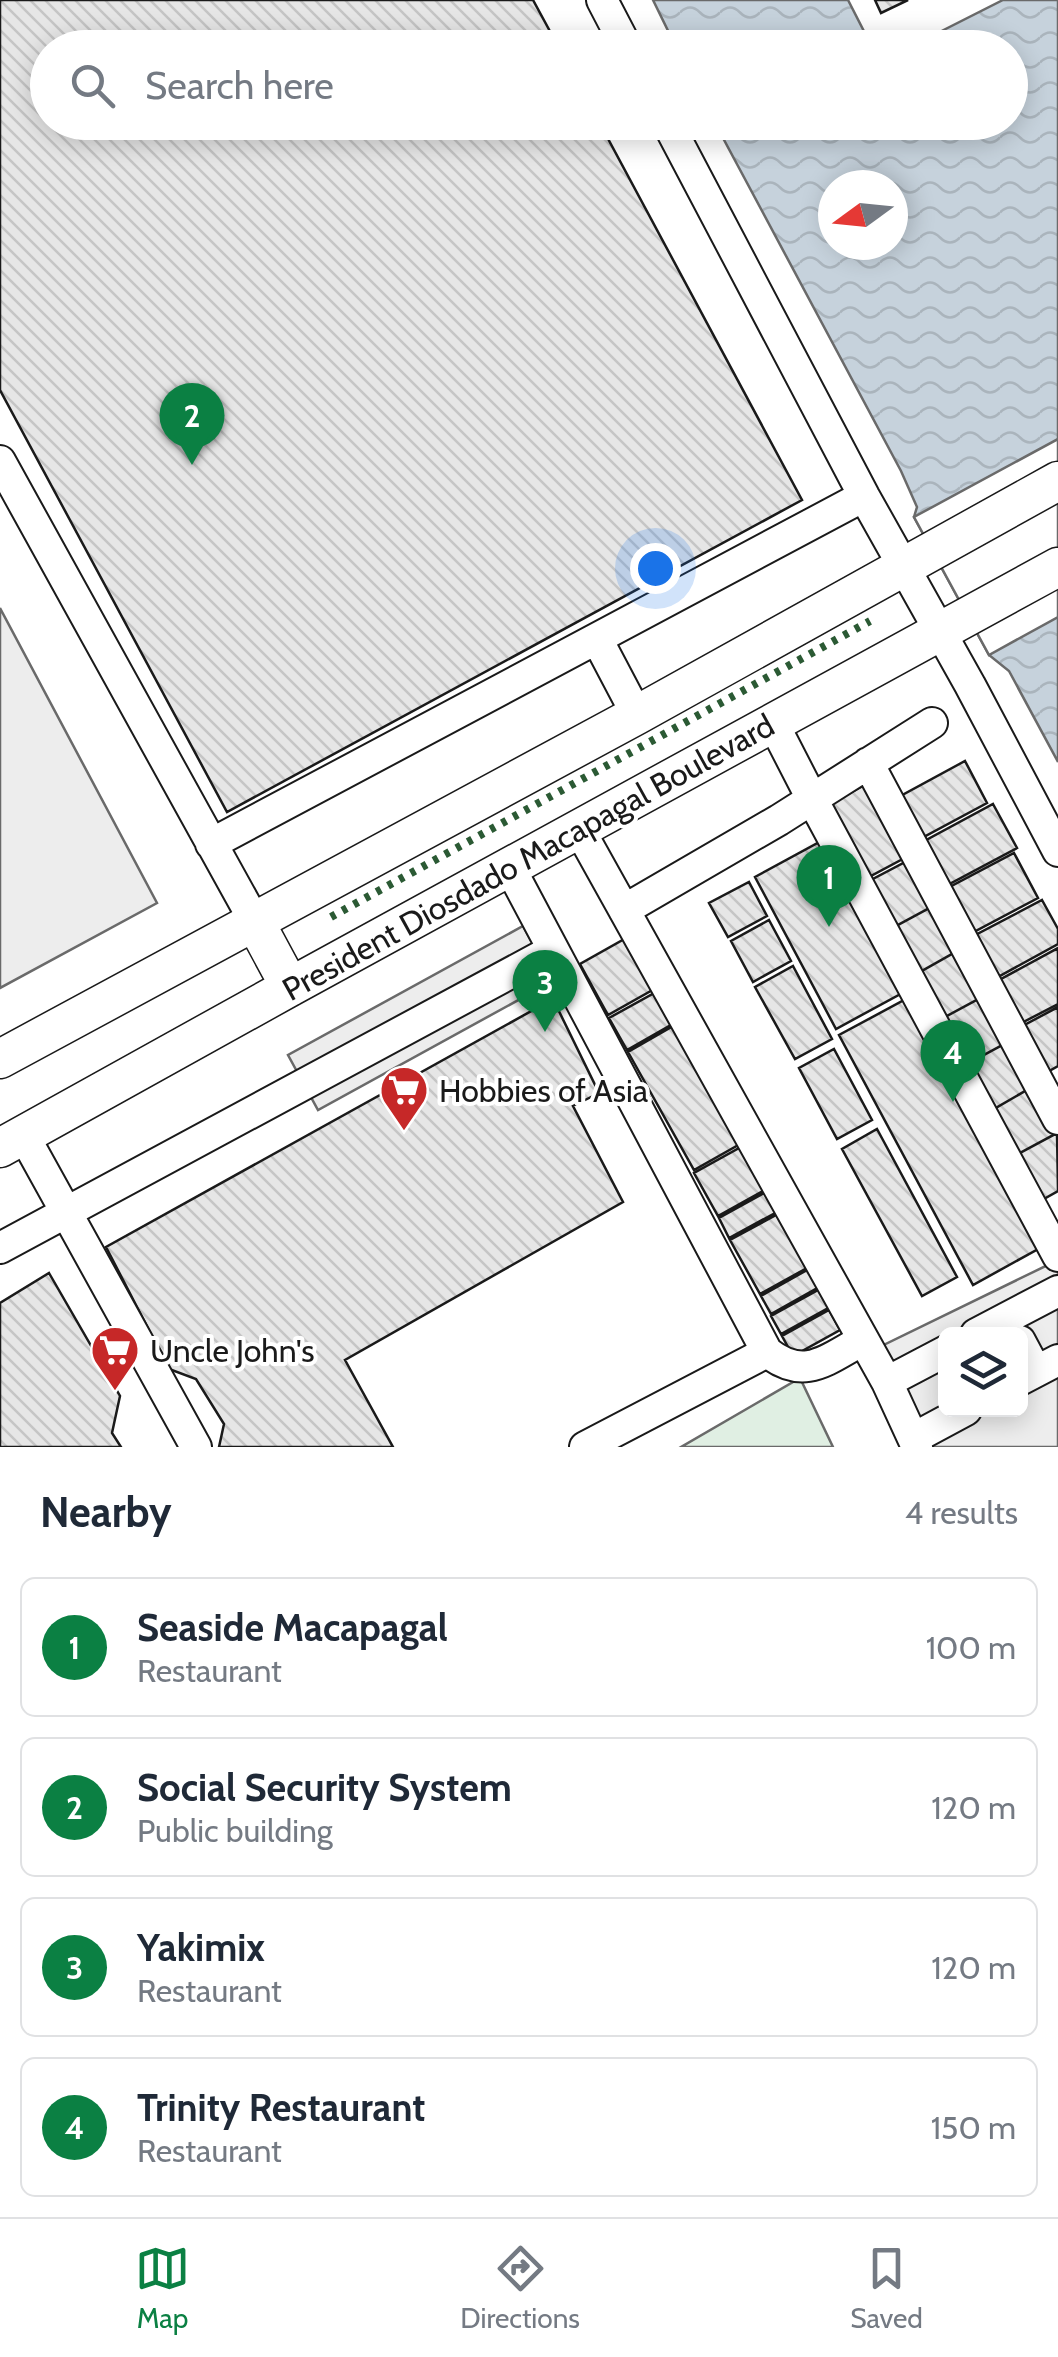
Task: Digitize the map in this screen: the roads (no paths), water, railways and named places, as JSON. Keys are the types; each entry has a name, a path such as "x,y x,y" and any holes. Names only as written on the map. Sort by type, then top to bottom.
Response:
{"main road":[{"path":"0,1059 638,715 1058,482"},
{"name":"President Diosdado Macapagal Boulevard","path":"12,1142 1058,567"},
{"path":"254,922 290,987"}],"lane":[{"path":"602,0 618,30"},
{"path":"676,140 864,496 918,559 954,623 1058,852"},
{"path":"0,461 254,922"},
{"path":"212,844 864,496"},
{"path":"596,638 638,715"},
{"path":"773,722 1058,1256"},
{"path":"624,910 932,723"},
{"path":"868,763 1058,1119"},
{"path":"579,829 916,1442 955,1417"},
{"path":"510,868 767,1352 783,1364 800,1368 818,1364 863,1340"},
{"path":"0,1248 554,950"},
{"path":"12,1142 68,1212 196,1447"},
{"path":"1019,1327 1058,1292"},
{"path":"1028,1347 1045,1368"},
{"path":"585,1447 767,1352"},
{"path":"886,1382 938,1355"}],"water":[{"path":"653,0 848,0 863,30 668,30"},
{"path":"1003,0 1058,0 1058,762 1009,671 989,655 914,517 917,507 724,140 1028,140 1028,30 944,30"}],"place":[{"name":"Social Security System","path":"192,465"},
{"name":"Seaside Macapagal","path":"829,927"},
{"name":"Yakimix","path":"545,1032"},
{"name":"Trinity Restaurant","path":"953,1102"},
{"name":"Hobbies of Asia","path":"404,1132"},
{"name":"Uncle John's","path":"115,1392"}]}
